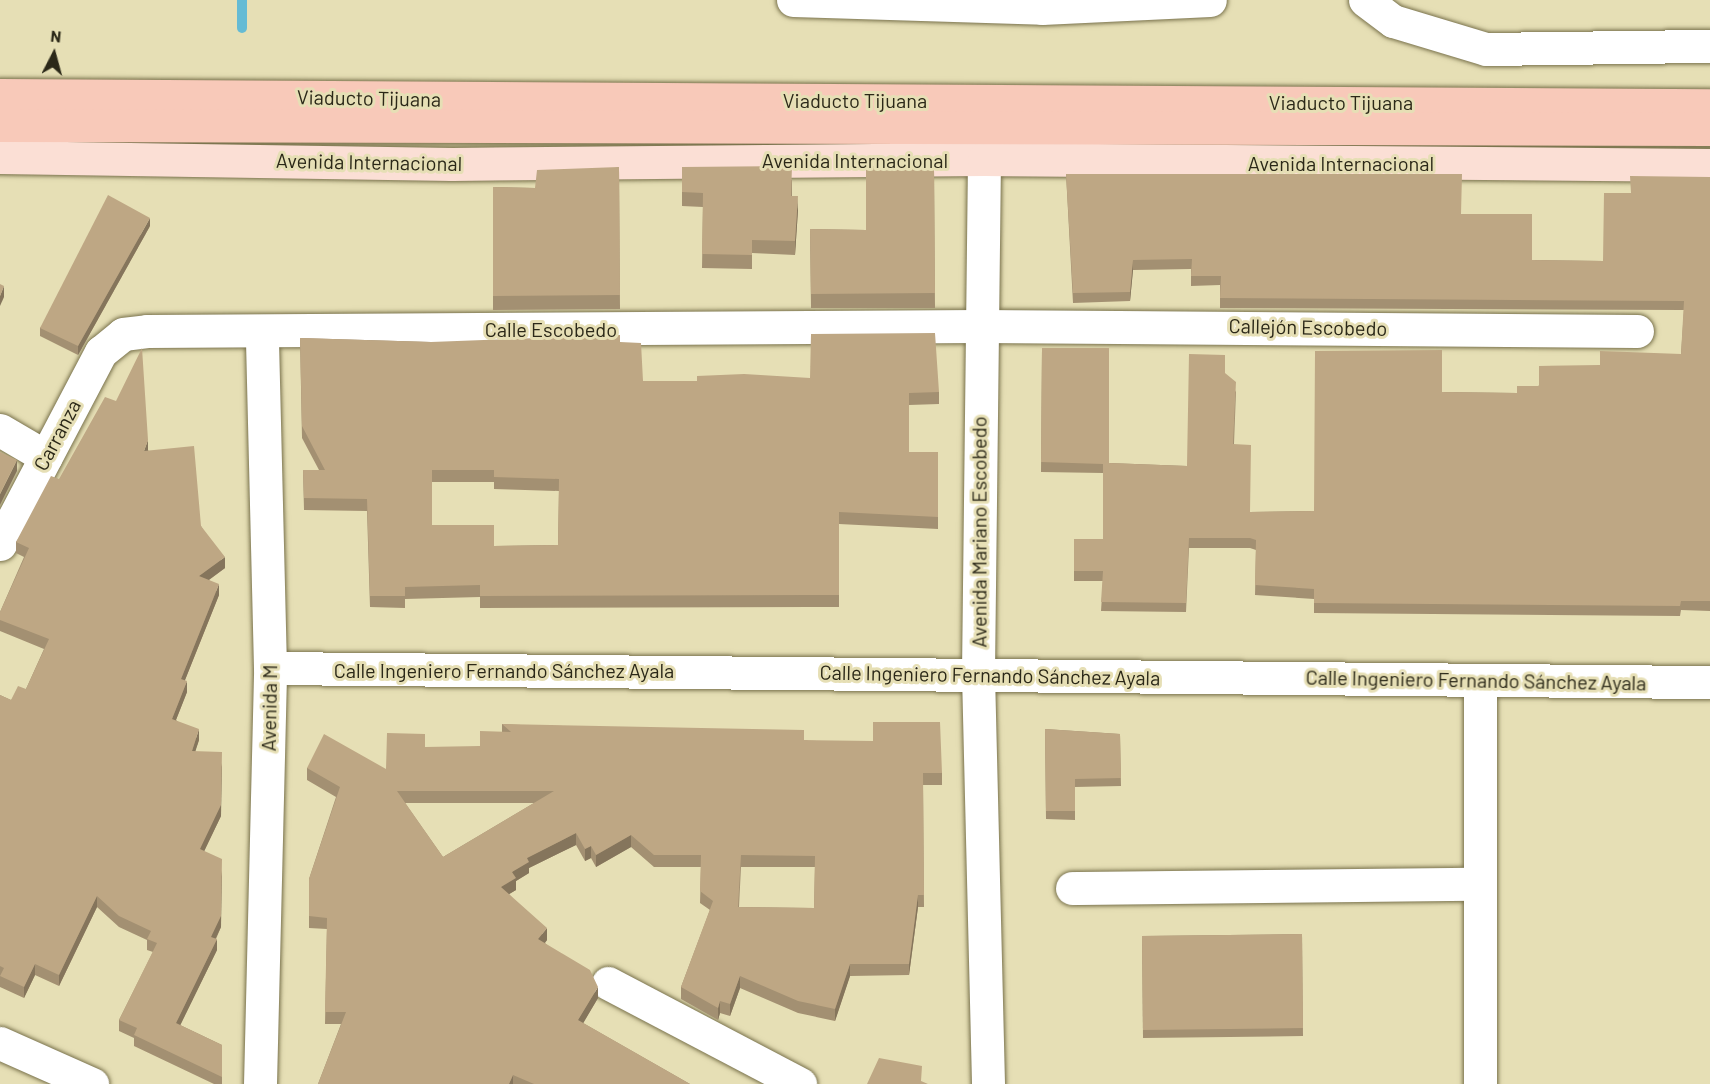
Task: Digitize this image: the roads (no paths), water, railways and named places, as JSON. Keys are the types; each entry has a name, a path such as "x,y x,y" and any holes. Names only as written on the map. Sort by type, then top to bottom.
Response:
{"highway":[{"path":"0,82 1710,87"},
{"name":"Viaducto Tijuana","path":"0,95 1710,105"},
{"name":"Viaducto Tijuana","path":"0,110 1710,119"},
{"name":"Avenida Internacional","path":"0,125 1710,129"}],"main road":[{"name":"Avenida Internacional","path":"0,157 452,164 984,159 1710,165"}],"street":[{"path":"793,0 1042,8 1210,0"},
{"path":"1365,0 1393,21 1486,49 1710,46"},
{"name":"Avenida Mariano Escobedo","path":"984,159 980,326 978,674 988,1084"},
{"name":"Callejón Escobedo","path":"980,326 1637,331"},
{"name":"Calle Escobedo","path":"123,334 980,326"},
{"name":"Avenida M","path":"260,1084 270,668 262,332"},
{"name":"Carranza","path":"0,544 102,352 123,334"},
{"path":"0,430 46,457"},
{"name":"Calle Ingeniero Fernando Sánchez Ayala","path":"270,668 1710,682"},
{"path":"1480,681 1480,1084"},
{"path":"1072,888 1480,884"},
{"path":"608,983 801,1084"},
{"path":"0,1043 93,1084"}],"waterway":[{"path":"242,0 242,28"}]}
